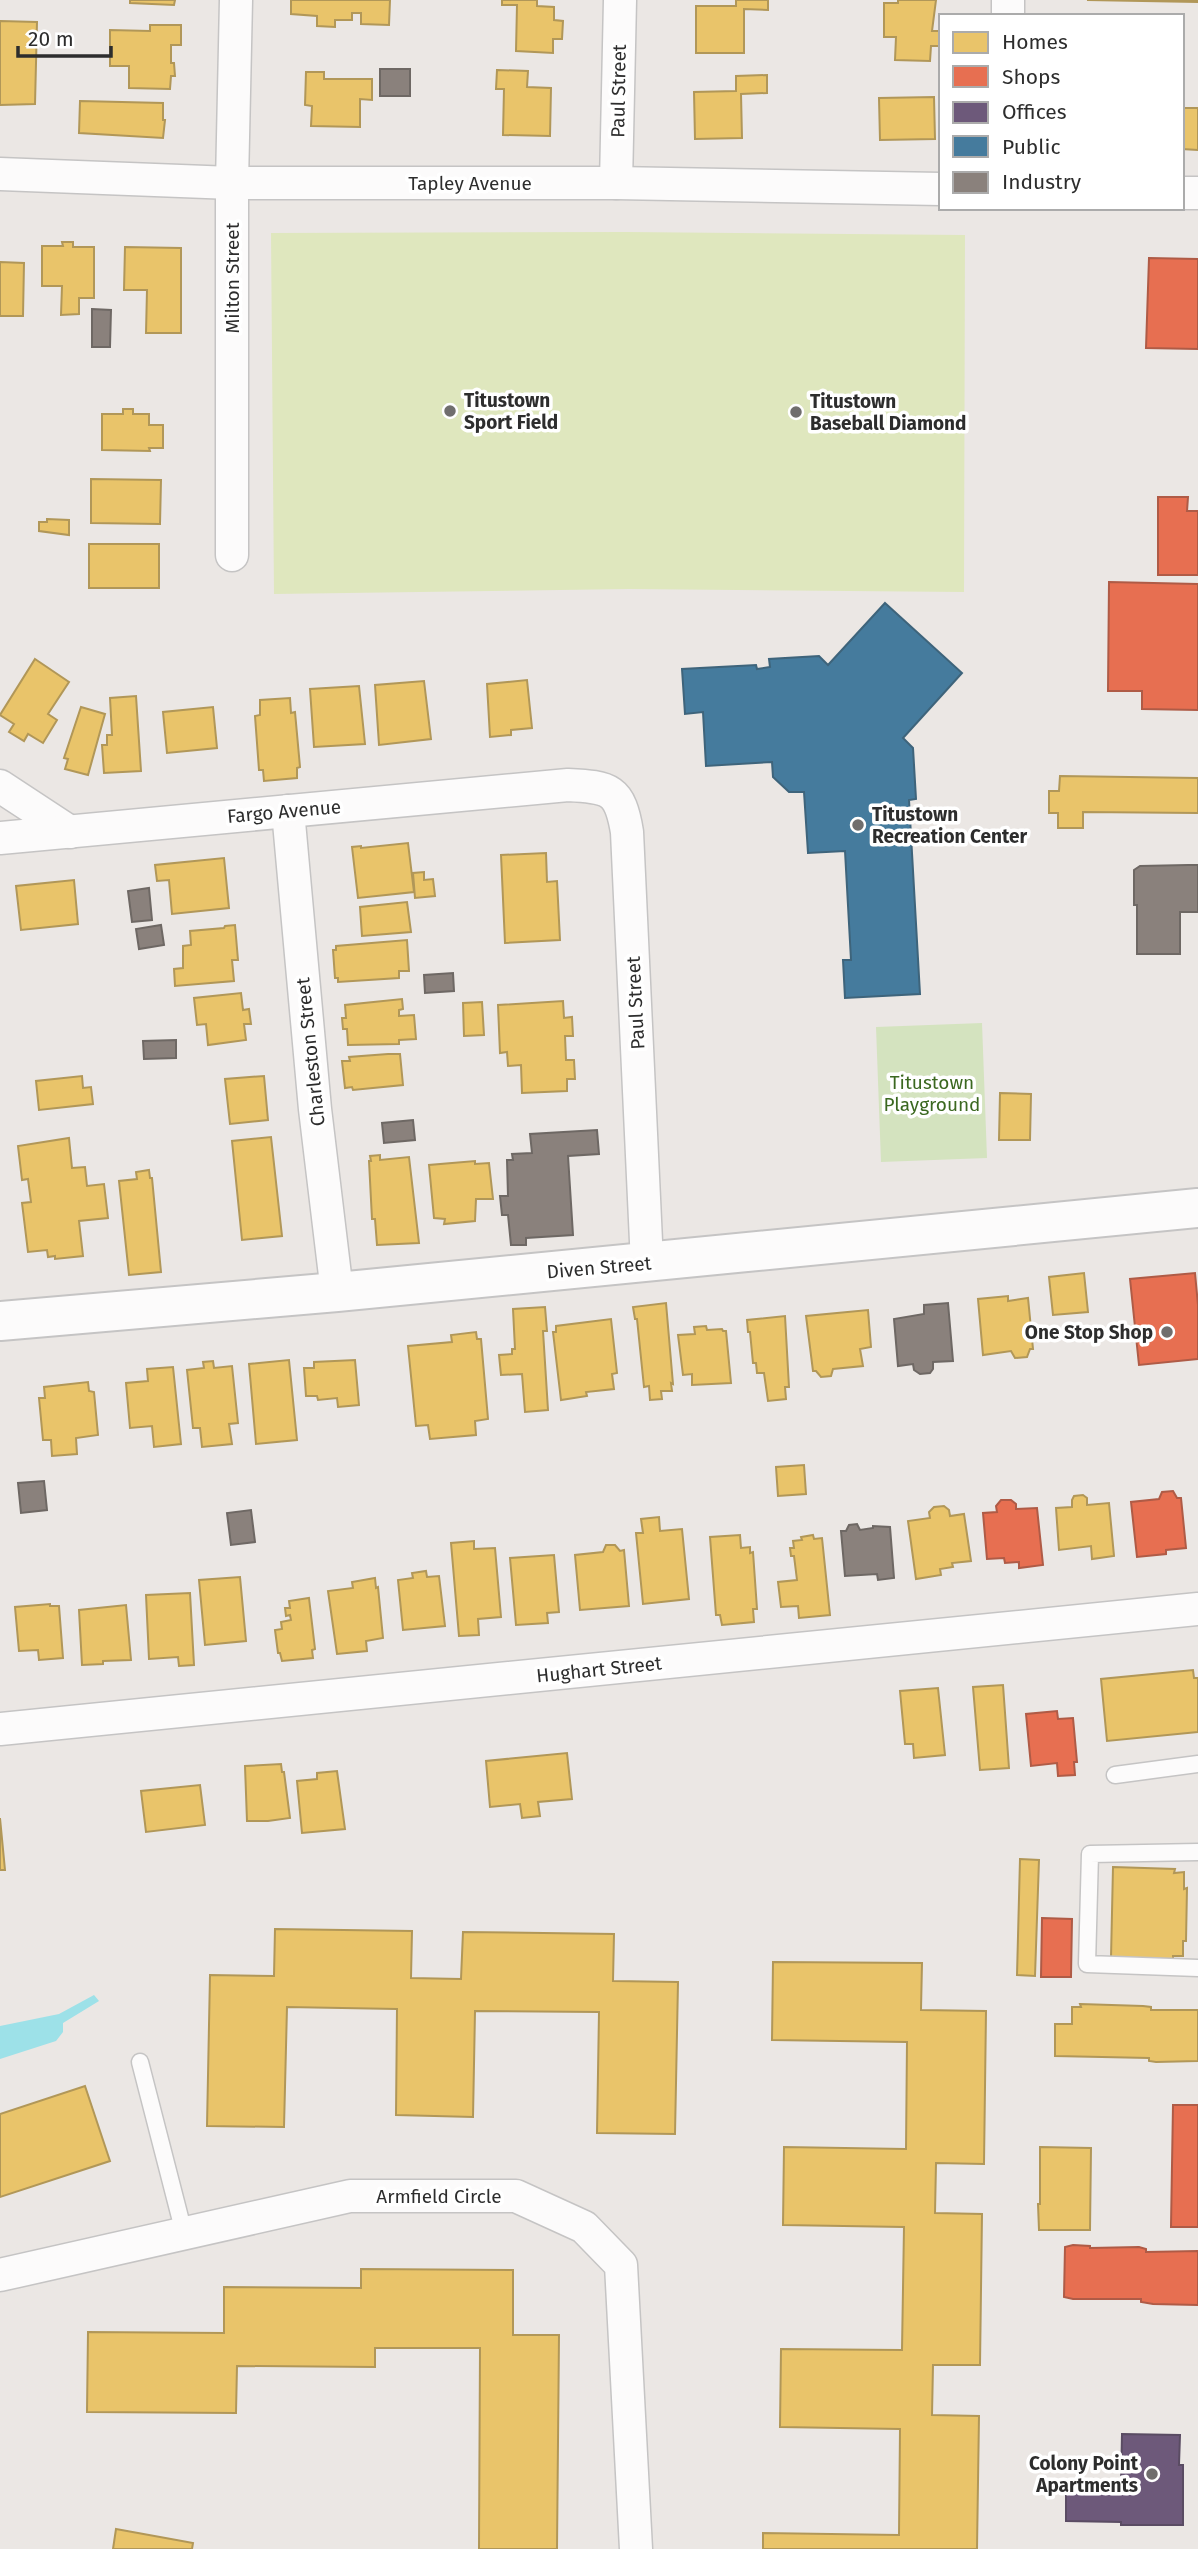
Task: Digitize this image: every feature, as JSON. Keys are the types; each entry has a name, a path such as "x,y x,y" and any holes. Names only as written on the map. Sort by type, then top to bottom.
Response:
{"street":[{"name":"Milton Street","path":"232,555 232,183 236,0"},
{"name":"Paul Street","path":"616,183 620,0"},
{"name":"Tapley Avenue","path":"0,174 232,183 616,183 939,189"},
{"name":"Paul Street","path":"568,785 599,786 614,795 623,808 627,832 647,1263"},
{"name":"Fargo Avenue","path":"0,838 568,785"},
{"path":"0,786 70,832"},
{"name":"Charleston Street","path":"288,811 315,1109 337,1292"},
{"name":"Diven Street","path":"0,1321 647,1263 1198,1208"},
{"name":"Hughart Street","path":"0,1729 1198,1609"},
{"name":"Armfield Circle","path":"0,2275 350,2196 516,2196 584,2227 621,2265 636,2549"}],"lane":[{"path":"1115,1774 1198,1764"},
{"path":"1198,1852 1090,1854 1087,1964 1198,1968"},
{"path":"140,2062 184,2233"}],"green space":[{"path":"271,233 965,235 964,592 629,589 274,594"},
{"name":"Titustown Playground","path":"982,1023 987,1158 881,1162 876,1027"}],"water":[{"path":"94,1995 99,2001 63,2023 63,2032 56,2041 0,2059 0,2026 59,2014"}],"building: Homes":[{"path":"130,0 175,0 174,5 130,3"},
{"path":"291,0 390,0 389,25 361,24 361,13 352,13 352,20 335,20 335,27 317,26 317,16 291,14"},
{"path":"502,0 537,0 537,6 554,7 554,20 563,21 562,39 553,39 553,53 516,51 517,5 502,5"},
{"path":"736,0 768,0 768,10 744,9 744,53 696,53 696,6 736,6"},
{"path":"898,0 936,0 932,31 939,31 939,46 931,46 930,61 895,60 896,37 884,37 884,3 898,3"},
{"path":"1087,0 1198,0 1198,2"},
{"path":"0,21 37,22 35,104 0,105"},
{"path":"150,25 181,25 181,45 171,45 171,63 174,63 175,76 171,76 170,89 129,88 129,66 110,66 110,30 150,31"},
{"path":"497,70 528,71 527,87 551,88 550,136 503,135 504,89 496,89"},
{"path":"306,72 324,72 324,79 372,79 372,100 360,99 360,127 311,126 312,106 305,105"},
{"path":"767,75 767,93 741,94 742,138 695,139 694,92 736,91 736,76"},
{"path":"934,97 935,139 880,140 879,98"},
{"path":"80,101 163,103 163,138 79,133"},
{"path":"1184,108 1198,108 1198,150 1184,149"},
{"path":"62,242 73,242 73,247 94,247 94,298 79,298 79,314 61,315 62,286 42,286 42,246 63,246"},
{"path":"125,247 181,248 181,333 146,333 147,290 124,290"},
{"path":"0,262 24,263 23,316 0,316"},
{"path":"123,409 133,409 133,414 149,414 149,425 163,425 163,448 149,448 150,451 102,450 102,414 123,414"},
{"path":"91,479 161,480 160,524 91,523"},
{"path":"47,519 69,520 69,535 39,531 39,522 47,522"},
{"path":"89,544 159,544 159,588 89,588"},
{"path":"35,659 69,682 48,714 57,720 43,743 28,734 24,741 9,732 14,724 0,715"},
{"path":"527,680 532,728 511,730 511,735 490,737 487,684"},
{"path":"424,681 431,739 379,745 375,685"},
{"path":"359,686 365,744 314,747 310,689"},
{"path":"136,696 141,771 104,773 102,745 107,745 107,735 112,735 110,698"},
{"path":"290,698 291,713 295,712 300,767 297,768 297,778 264,781 263,770 259,770 255,716 260,715 260,700"},
{"path":"81,707 105,714 88,775 65,769 68,759 64,758"},
{"path":"213,707 217,748 167,753 163,712"},
{"path":"1060,776 1198,778 1198,813 1083,812 1083,828 1058,828 1058,813 1049,813 1049,791 1059,791"},
{"path":"408,843 414,892 358,898 352,847"},
{"path":"546,853 547,882 557,881 560,940 505,943 501,855"},
{"path":"224,858 229,908 172,914 169,880 157,881 155,865"},
{"path":"424,872 424,880 433,879 435,896 415,898 413,873"},
{"path":"74,880 78,924 21,930 16,886"},
{"path":"407,902 411,932 362,936 360,907"},
{"path":"235,925 238,960 232,960 234,981 175,986 174,969 183,968 183,946 191,945 190,931"},
{"path":"407,940 409,971 399,971 399,978 338,982 338,978 335,978 333,950 336,950 336,946"},
{"path":"241,993 243,1010 249,1009 251,1024 244,1024 246,1040 208,1045 206,1024 197,1025 194,998"},
{"path":"402,999 403,1009 399,1010 399,1016 414,1015 416,1039 399,1040 399,1044 348,1045 347,1029 343,1029 342,1018 346,1018 345,1005"},
{"path":"563,1001 564,1018 572,1017 573,1036 565,1036 566,1060 574,1060 575,1079 567,1079 567,1091 522,1093 521,1065 508,1066 507,1052 500,1053 498,1005"},
{"path":"482,1002 484,1035 464,1036 463,1003"},
{"path":"400,1054 403,1085 353,1090 352,1087 345,1088 342,1061 350,1061 349,1057"},
{"path":"82,1076 83,1088 91,1087 93,1104 39,1110 36,1081"},
{"path":"264,1076 268,1120 230,1124 225,1079"},
{"path":"1000,1093 1031,1094 1030,1140 999,1140"},
{"path":"271,1137 282,1236 242,1240 232,1141"},
{"path":"69,1138 72,1168 85,1167 87,1186 104,1184 108,1218 79,1221 83,1256 55,1259 55,1256 48,1257 47,1250 28,1252 22,1203 31,1202 28,1179 22,1180 18,1146"},
{"path":"380,1155 380,1160 409,1157 419,1243 377,1245 375,1219 372,1219 369,1161 370,1156"},
{"path":"475,1161 475,1164 489,1163 493,1199 476,1199 475,1221 444,1224 445,1219 434,1218 429,1165"},
{"path":"149,1170 161,1272 129,1275 119,1181 137,1179 136,1172"},
{"path":"1084,1273 1088,1312 1053,1315 1049,1277"},
{"path":"1008,1296 1008,1301 1028,1298 1033,1349 1030,1349 1027,1357 1015,1358 1011,1351 983,1355 978,1299"},
{"path":"666,1303 672,1391 661,1391 662,1399 650,1400 649,1386 644,1387 637,1319 633,1307"},
{"path":"545,1307 547,1331 543,1331 548,1410 525,1412 522,1374 501,1375 499,1355 512,1354 512,1349 515,1349 513,1309"},
{"path":"868,1310 871,1347 860,1349 863,1366 833,1369 831,1376 821,1377 813,1371 806,1316"},
{"path":"785,1316 789,1387 785,1387 786,1399 768,1401 764,1373 757,1373 756,1363 753,1363 747,1320"},
{"path":"611,1319 617,1373 612,1374 614,1389 586,1392 587,1396 561,1400 553,1332 556,1332 556,1326"},
{"path":"706,1326 707,1330 726,1331 731,1383 692,1385 692,1374 683,1375 678,1335 695,1334 694,1327"},
{"path":"476,1332 477,1339 481,1339 488,1419 475,1421 476,1435 430,1439 428,1425 416,1426 408,1346 452,1342 451,1335"},
{"path":"289,1360 297,1440 256,1444 249,1364"},
{"path":"355,1360 359,1405 338,1407 337,1398 318,1400 317,1396 306,1396 304,1368 314,1368 314,1362"},
{"path":"213,1361 214,1368 232,1366 238,1423 229,1424 232,1444 202,1447 200,1428 193,1428 187,1370 204,1368 203,1362"},
{"path":"173,1367 181,1444 154,1447 152,1426 130,1428 126,1383 148,1381 147,1369"},
{"path":"88,1382 89,1391 94,1392 98,1435 76,1438 77,1454 52,1456 51,1440 43,1440 39,1398 45,1398 44,1387"},
{"path":"804,1465 806,1494 778,1496 776,1467"},
{"path":"1083,1495 1087,1498 1087,1505 1109,1503 1114,1556 1092,1559 1091,1546 1059,1550 1056,1508 1072,1507 1074,1496"},
{"path":"944,1506 949,1510 950,1516 964,1514 971,1561 952,1563 953,1567 940,1569 941,1575 916,1579 908,1521 930,1518 929,1512 934,1507"},
{"path":"659,1517 660,1531 682,1529 689,1599 643,1604 636,1533 643,1533 641,1519"},
{"path":"740,1535 741,1548 750,1547 750,1553 753,1552 757,1609 753,1609 754,1622 722,1625 720,1615 716,1615 710,1537"},
{"path":"813,1535 814,1539 822,1538 830,1615 799,1618 798,1606 781,1607 778,1582 797,1580 794,1556 791,1556 790,1548 794,1548 793,1541"},
{"path":"474,1541 474,1549 495,1548 501,1617 478,1619 479,1635 459,1636 451,1543"},
{"path":"606,1545 615,1545 620,1551 624,1550 629,1606 580,1610 575,1555 603,1552"},
{"path":"554,1555 559,1612 547,1613 548,1623 516,1625 510,1558"},
{"path":"426,1571 427,1577 439,1576 445,1626 403,1630 398,1580 413,1578 412,1573"},
{"path":"240,1577 246,1641 205,1645 199,1580"},
{"path":"375,1578 383,1638 366,1641 367,1651 337,1654 328,1591 353,1588 352,1582"},
{"path":"190,1593 194,1665 179,1666 178,1657 149,1659 146,1595"},
{"path":"309,1598 315,1649 312,1650 313,1658 282,1661 278,1653 275,1630 282,1629 281,1622 291,1620 290,1615 286,1616 285,1608 290,1608 289,1601"},
{"path":"50,1604 59,1606 63,1658 39,1660 38,1650 19,1651 15,1607"},
{"path":"126,1605 131,1660 82,1665 79,1610"},
{"path":"1193,1670 1194,1678 1198,1678 1198,1732 1107,1741 1101,1679"},
{"path":"1003,1685 1009,1768 980,1770 973,1687"},
{"path":"938,1688 945,1755 914,1758 913,1744 905,1744 900,1691"},
{"path":"567,1753 572,1799 538,1802 540,1816 522,1818 520,1804 490,1807 486,1761"},
{"path":"281,1764 290,1818 247,1821 245,1766"},
{"path":"337,1771 345,1829 302,1833 297,1781 317,1779 317,1773"},
{"path":"200,1785 205,1825 146,1832 141,1791"},
{"path":"0,1818 5,1870 0,1870"},
{"path":"1020,1859 1039,1860 1035,1976 1017,1975"},
{"path":"1113,1867 1175,1869 1174,1873 1184,1872 1184,1889 1187,1888 1186,1941 1183,1941 1183,1956 1173,1956 1173,1959 1111,1958"},
{"path":"275,1929 412,1931 411,1978 461,1979 463,1932 614,1934 613,1981 678,1982 675,2134 597,2133 599,2012 475,2011 473,2117 396,2115 397,2009 287,2007 284,2127 207,2126 210,1975 274,1976"},
{"path":"773,1962 922,1963 921,2010 986,2011 984,2164 936,2163 935,2213 982,2214 980,2365 933,2365 932,2415 979,2416 977,2549 763,2549 763,2533 899,2535 900,2429 780,2427 781,2349 902,2350 904,2227 783,2225 784,2147 906,2149 907,2042 772,2040"},
{"path":"1080,2004 1143,2006 1151,2007 1151,2010 1198,2010 1198,2061 1156,2062 1149,2061 1149,2058 1055,2056 1055,2024 1072,2024 1072,2007 1081,2007"},
{"path":"85,2086 110,2161 0,2197 0,2114"},
{"path":"1040,2147 1091,2148 1090,2230 1039,2230"},
{"path":"361,2269 513,2270 513,2335 559,2335 557,2549 479,2549 480,2348 375,2348 375,2367 237,2366 236,2413 87,2412 88,2332 224,2333 224,2287 361,2288"},
{"path":"116,2529 193,2543 192,2549 113,2549"}],"building: Shops":[{"path":"1149,258 1198,259 1198,349 1146,348"},
{"path":"1158,497 1188,497 1187,511 1198,511 1198,575 1158,575"},
{"path":"1109,582 1198,584 1198,710 1142,709 1142,691 1108,691"},
{"name":"One Stop Shop","path":"1195,1273 1198,1359 1139,1365 1130,1279"},
{"path":"1173,1491 1177,1498 1181,1498 1186,1548 1166,1550 1166,1554 1137,1557 1131,1502 1159,1499 1162,1492"},
{"path":"1001,1500 1011,1500 1016,1504 1016,1509 1037,1508 1043,1565 1019,1568 1019,1562 1005,1563 1004,1558 987,1559 983,1513 997,1512 996,1506"},
{"path":"1057,1711 1058,1719 1073,1718 1077,1762 1074,1762 1075,1775 1058,1776 1057,1763 1031,1766 1026,1714"},
{"path":"1042,1918 1072,1919 1071,1977 1041,1977"},
{"path":"1173,2105 1198,2105 1198,2227 1171,2227"},
{"path":"1073,2245 1090,2248 1139,2247 1146,2249 1146,2252 1198,2251 1198,2305 1153,2304 1141,2302 1141,2299 1064,2297 1065,2247"}],"building: Offices":[{"name":"Colony Point Apartments","path":"1122,2434 1180,2435 1183,2525 1121,2525 1121,2522 1066,2521 1066,2484 1121,2484"}],"building: Public":[{"name":"Titustown Recreation Center","path":"885,603 962,673 903,738 913,748 916,799 909,800 920,994 845,998 843,960 851,960 845,851 808,853 804,792 789,792 773,777 772,762 706,766 703,712 685,714 682,669 756,665 757,669 770,667 769,659 819,656 828,665"}],"building: Industry":[{"path":"380,69 410,69 410,96 380,96"},
{"path":"92,309 111,310 110,347 92,347"},
{"path":"1198,865 1198,912 1180,912 1180,954 1137,954 1134,870 1140,866"},
{"path":"149,888 152,920 132,922 128,891"},
{"path":"161,925 164,945 139,949 136,929"},
{"path":"453,973 454,991 425,993 424,975"},
{"path":"176,1040 176,1058 144,1059 143,1041"},
{"path":"413,1120 415,1140 384,1143 382,1123"},
{"path":"597,1130 599,1154 568,1156 573,1235 526,1238 526,1245 511,1245 508,1215 502,1215 500,1196 508,1196 507,1160 513,1160 512,1154 532,1153 530,1134"},
{"path":"948,1303 953,1361 933,1362 930,1373 920,1374 914,1370 913,1364 898,1366 894,1319 924,1314 924,1305"},
{"path":"44,1481 47,1510 21,1513 18,1483"},
{"path":"251,1510 255,1542 231,1545 227,1513"},
{"path":"857,1524 860,1530 873,1526 890,1527 894,1578 878,1580 877,1574 845,1576 841,1531 846,1531 849,1525"}],"place":[{"name":"Titustown Sport Field","path":"450,411"},
{"name":"Titustown Baseball Diamond","path":"796,412"},
{"name":"Titustown Recreation Center","path":"858,825"},
{"name":"One Stop Shop","path":"1167,1332"},
{"name":"Colony Point Apartments","path":"1152,2474"}]}
